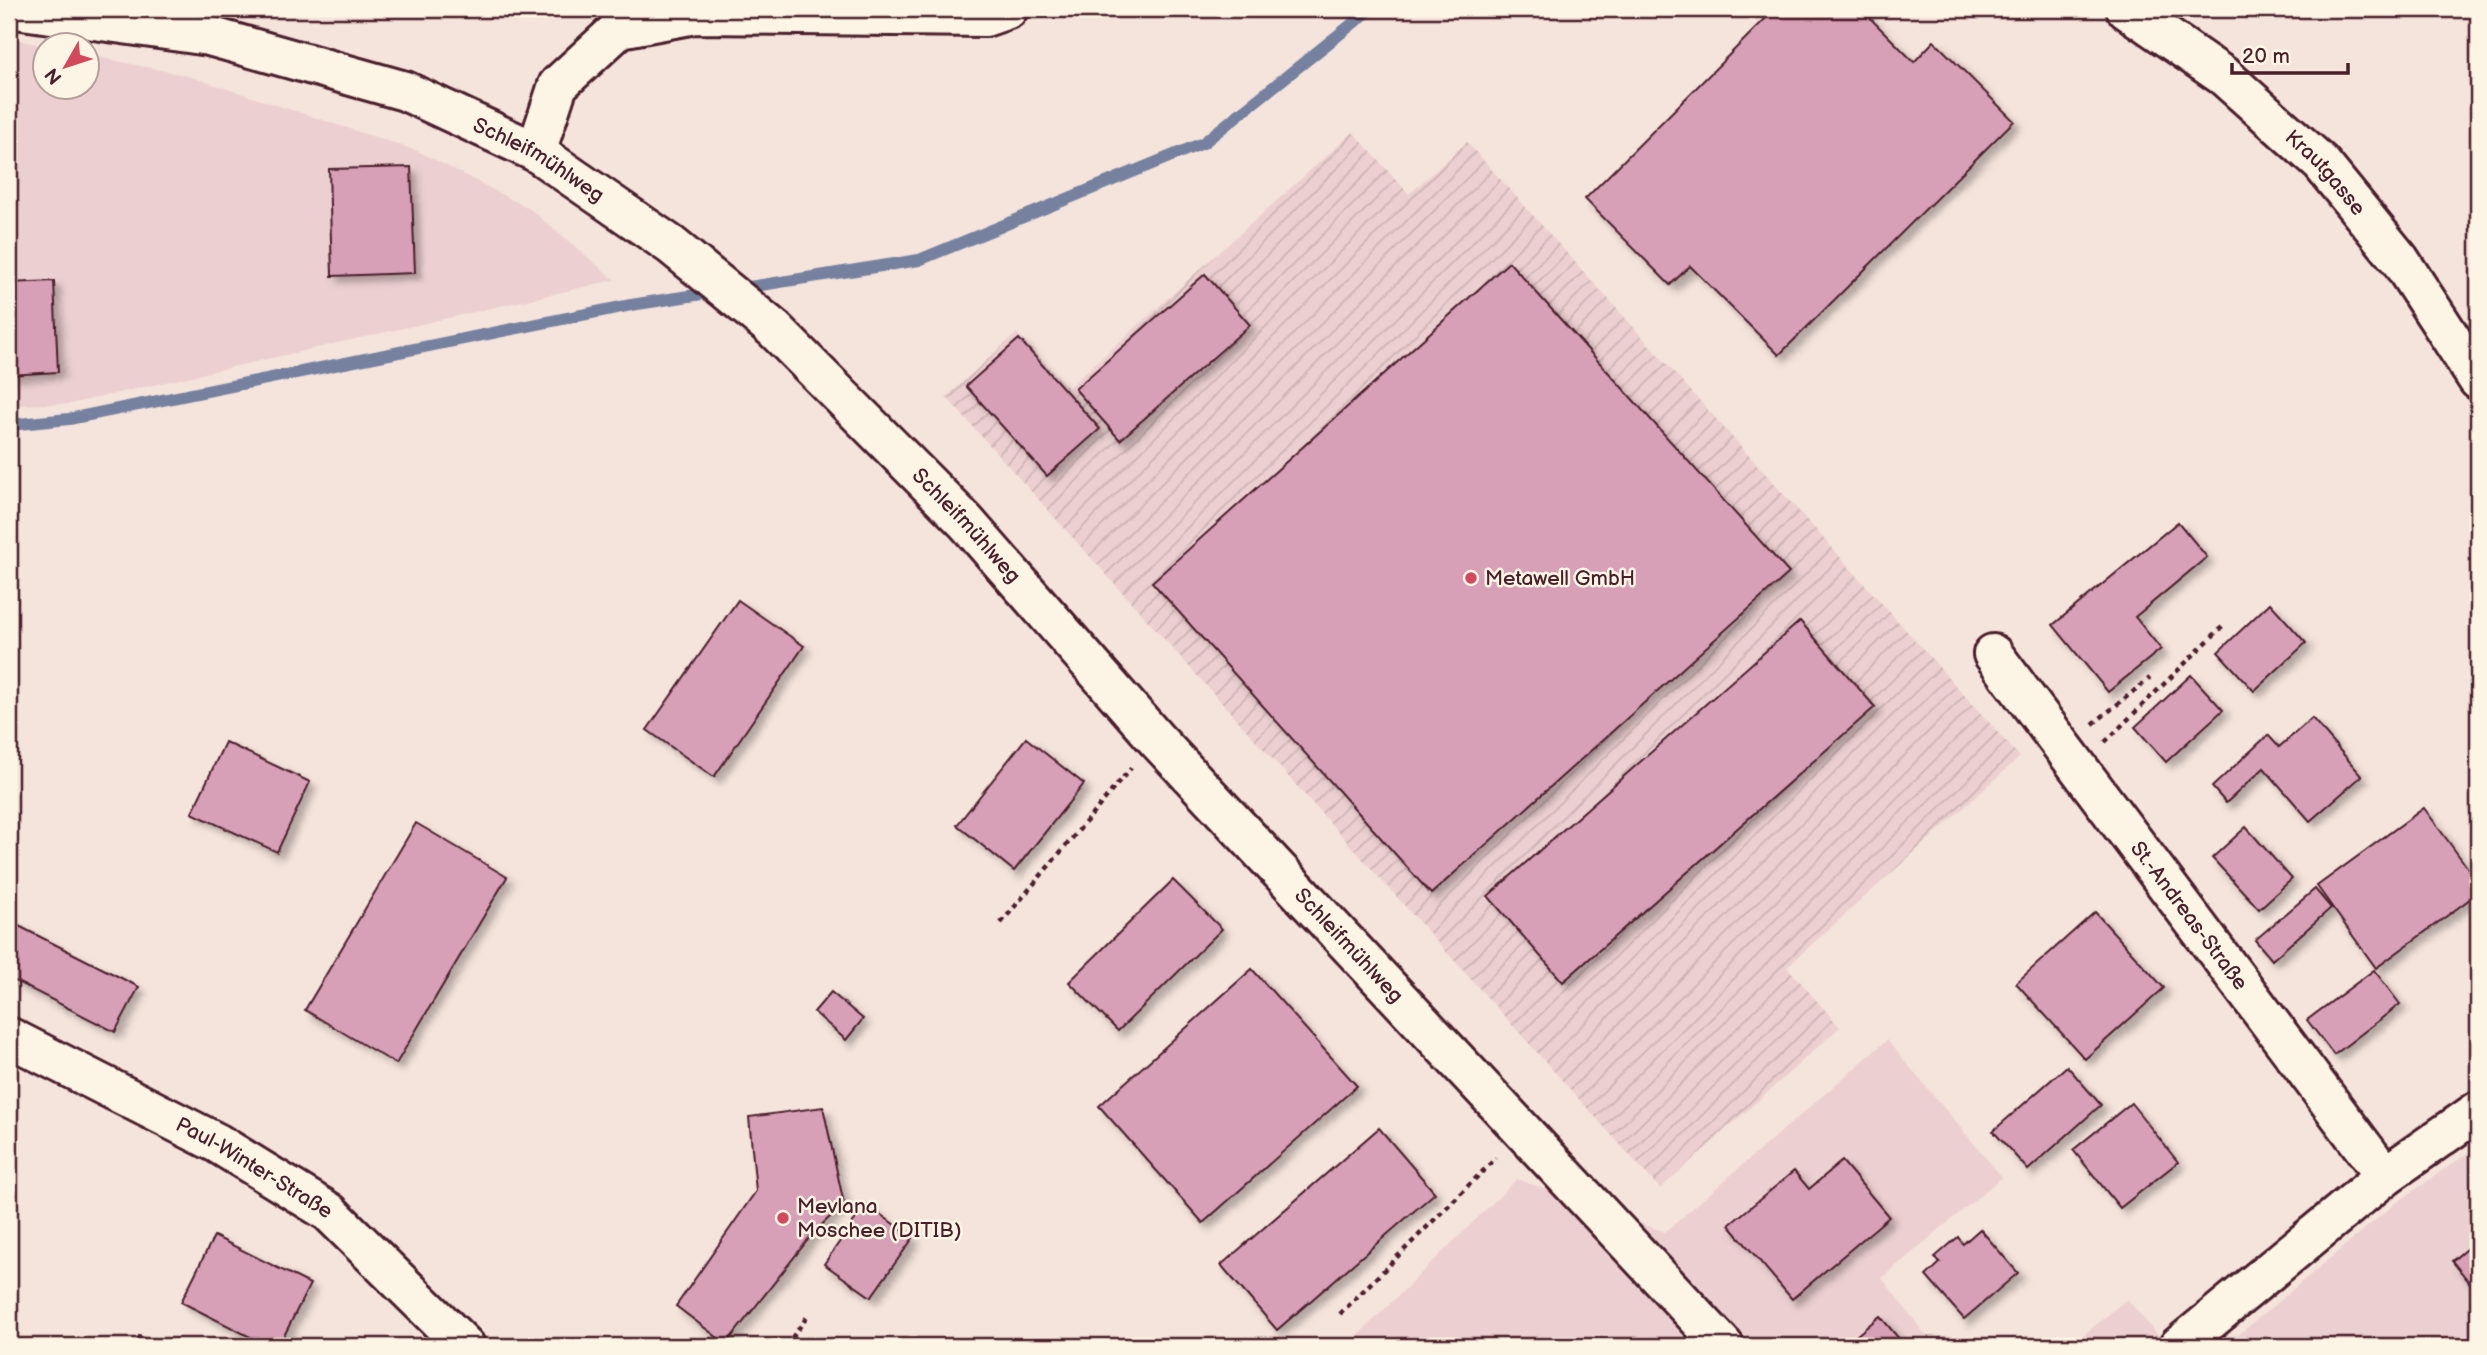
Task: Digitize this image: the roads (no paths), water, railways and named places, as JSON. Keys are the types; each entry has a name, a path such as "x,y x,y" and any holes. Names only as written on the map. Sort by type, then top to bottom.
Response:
{"street":[{"name":"Schleifmühlweg","path":"15,9 209,22 405,91 536,152 671,245 774,329 966,522 1156,738 1724,1346"},
{"path":"536,152 558,85 620,28 695,14 985,18 1008,9"},
{"name":"Krautgasse","path":"2126,9 2225,77 2320,163 2400,260 2478,380"},
{"name":"St.-Andreas-Straße","path":"1993,654 2385,1176"},
{"name":"Paul-Winter-Straße","path":"9,1037 218,1143 329,1212 465,1346"},
{"path":"2179,1346 2385,1176 2478,1111"}],"waterway":[{"path":"737,289 919,260 1203,143 1371,9"},
{"path":"9,425 69,419 631,305 715,292"}],"place":[{"name":"Metawell GmbH","path":"1471,578"},
{"name":"Mevlana Moschee (DITIB)","path":"783,1218"}]}
